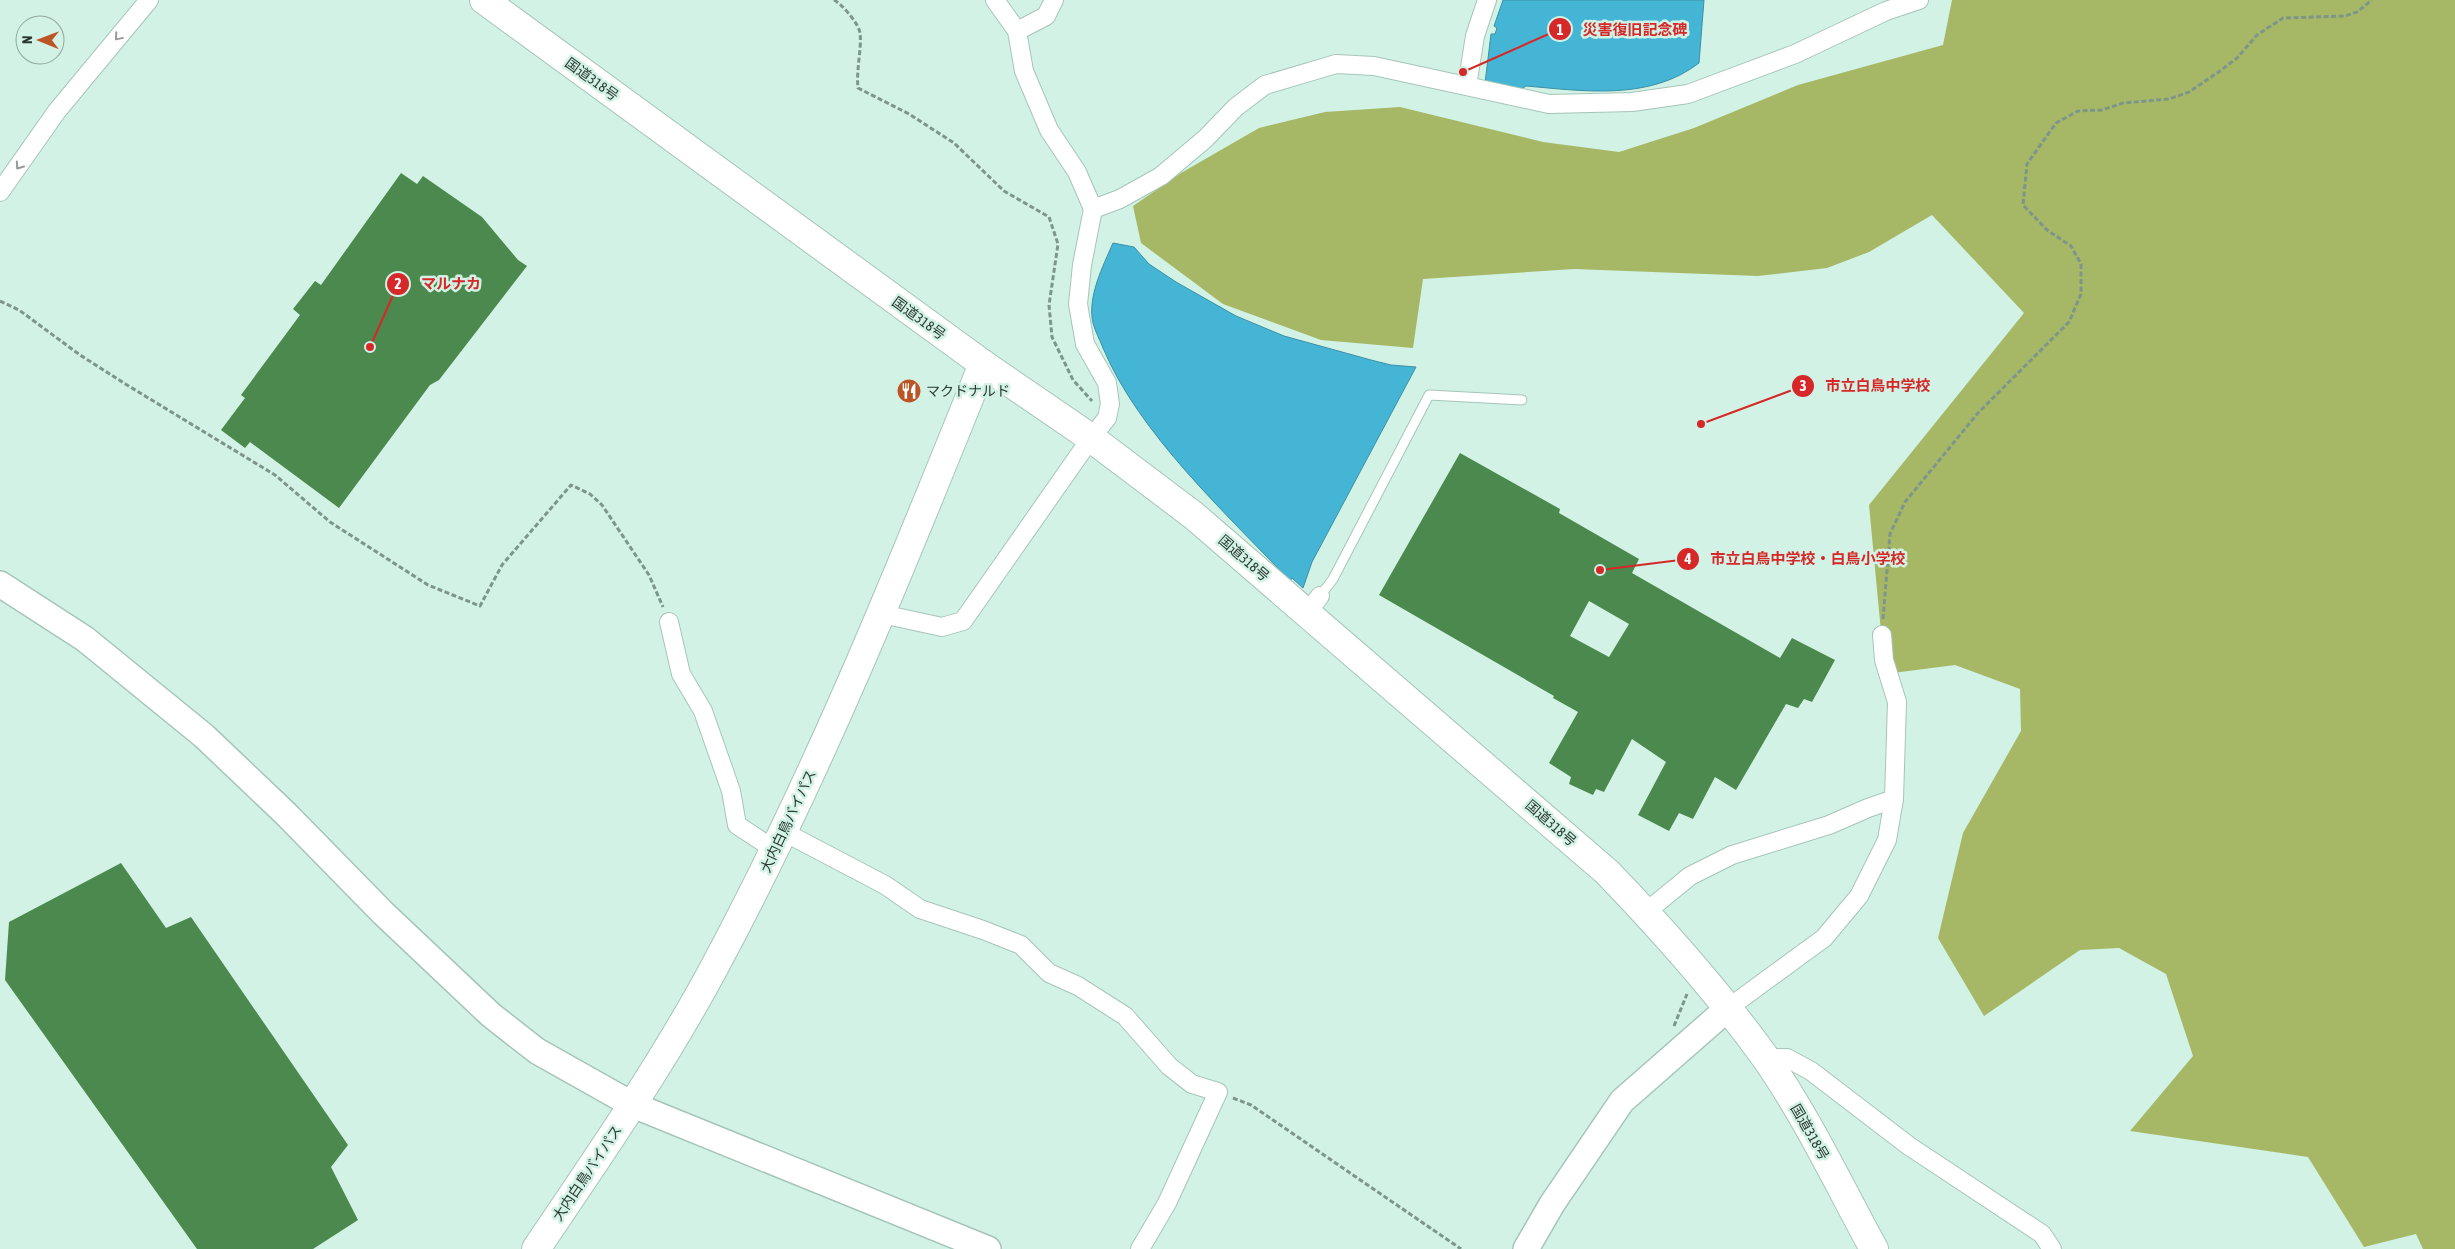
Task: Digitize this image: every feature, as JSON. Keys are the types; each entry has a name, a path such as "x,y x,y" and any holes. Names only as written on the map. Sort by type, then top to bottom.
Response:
{"highway":[{"name":"国道318号","path":"484,0 983,364 1099,428 1193,515 1314,604 1608,872 1646,912 1727,1009 1765,1058 1808,1128 1874,1249"},
{"name":"大内白鳥バイパス","path":"536,1249 633,1105 714,968 780,841 882,614 983,364"}],"street":[{"path":"0,192 57,111 149,0"},
{"path":"882,614 942,627 963,621 1099,428 1110,404 1106,383 1085,344 1078,304 1082,265 1093,209 1078,172 1048,130 1024,71 1017,31 995,0"},
{"path":"1017,31 1046,16 1054,0"},
{"path":"1467,86 1475,36 1487,0"},
{"path":"1093,209 1120,199 1161,176 1205,139 1236,107 1265,85 1336,64 1374,66 1548,104 1632,102 1688,94 1794,54 1886,11 1919,0"},
{"path":"0,584 84,639 204,736 286,814 382,913 491,1015 537,1051 588,1082 633,1105 988,1249"},
{"path":"669,622 681,674 703,711 731,791 737,824 885,885 920,909 1021,945 1049,973 1078,986 1125,1016 1169,1066 1192,1084 1218,1092 1167,1203 1140,1249"},
{"path":"1526,1249 1552,1204 1622,1101 1727,1009 1824,938 1859,896 1888,840 1894,799 1897,702 1884,660 1882,634"},
{"path":"1646,912 1690,876 1732,855 1829,825 1894,799"},
{"path":"1765,1058 1787,1058 1811,1072 1909,1146 2042,1234 2052,1249"}],"lane":[{"path":"1314,604 1333,579 1429,395 1522,400"}],"path":[{"path":"834,0 842,4 860,32 856,72 858,88 908,114 954,143 1004,191 1049,217 1058,244 1049,305 1052,338 1099,428"},
{"path":"1882,634 1890,534 1905,502 1978,414 2069,322 2081,294 2082,264 2072,246 2047,230 2023,205 2027,164 2056,123 2078,111 2102,110 2123,103 2169,99 2189,92 2220,72 2237,58 2257,34 2283,18 2345,16 2357,12 2372,0"},
{"path":"0,301 19,310 80,355 127,385 275,475 330,522 428,584 480,606 502,565 571,485 590,494 602,506 649,575 669,622"},
{"path":"1218,1092 1251,1105 1461,1249"}],"green space":[{"path":"1952,0 2455,0 2455,1249 2423,1249 2416,1234 2364,1247 2308,1157 2130,1131 2193,1056 2166,974 2119,948 2080,950 1984,1016 1938,938 1963,833 2021,731 2020,689 1955,665 1885,674 1869,505 2024,313 1932,215 1869,252 1827,268 1758,276 1574,269 1423,279 1413,348 1321,340 1223,304 1141,243 1133,206 1181,173 1259,128 1325,112 1400,107 1543,142 1619,152 1694,128 1798,85 1943,45"}],"water":[{"path":"1503,0 1704,0 1699,63 1680,75 1659,83 1616,91 1526,86 1517,92 1485,83 1491,34 1495,34 1497,28 1494,26"},
{"path":"1113,243 1134,247 1149,264 1176,282 1236,316 1284,336 1391,365 1416,367 1312,562 1303,588 1292,578 1290,581 1186,471 1138,411 1119,380 1096,332 1092,313 1092,303 1097,282"}],"building":[{"path":"401,173 417,184 423,176 482,217 518,260 527,266 439,380 430,385 339,508 250,442 245,448 221,430 245,398 241,395 300,315 293,309 315,281 321,285"},
{"path":"1460,453 1560,509 1559,513 1639,559 1632,573 1780,658 1792,638 1835,660 1812,702 1804,699 1798,708 1786,704 1736,790 1715,777 1693,819 1679,813 1669,831 1638,815 1666,762 1632,739 1604,792 1596,789 1593,795 1569,784 1571,777 1549,763 1578,712 1553,698 1554,696 1379,595","holes":["1589,601 1629,624 1609,657 1570,636"]},
{"path":"121,863 166,928 191,917 348,1145 331,1167 358,1220 313,1249 197,1249 5,980 9,922"}],"place":[{"name":"災害復旧記念碑","path":"1463,72"},
{"name":"マルナカ","path":"370,347"},
{"name":"マクドナルド","path":"909,391"},
{"name":"市立白鳥中学校","path":"1701,424"},
{"name":"市立白鳥中学校・白鳥小学校","path":"1600,570"}]}
